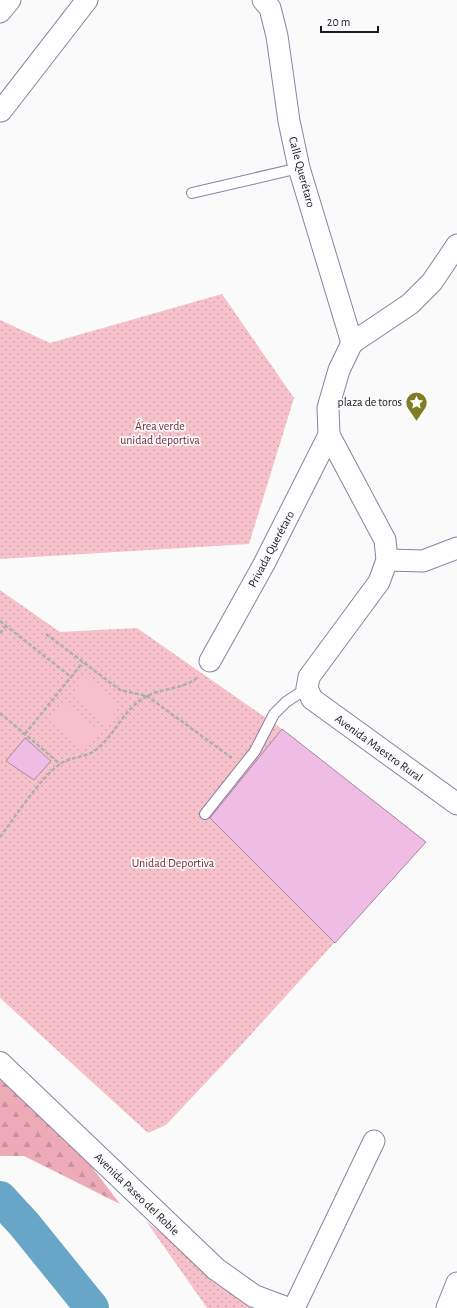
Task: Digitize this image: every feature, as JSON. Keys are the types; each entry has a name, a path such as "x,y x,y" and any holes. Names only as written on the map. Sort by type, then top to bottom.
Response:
{"street":[{"path":"0,12 10,0"},
{"path":"1,111 87,0"},
{"name":"Calle Querétaro","path":"269,2 277,36 289,121 300,168 352,343"},
{"path":"307,688 309,677 379,582 387,560 385,540 329,435 328,408 339,370 352,343 410,304 432,282 457,245"},
{"name":"Privada Querétaro","path":"210,661 264,564 329,435"},
{"path":"387,560 423,561 457,548"},
{"name":"Avenida Maestro Rural","path":"307,688 312,699 457,804"},
{"name":"Avenida Paseo del Roble","path":"0,1063 216,1269 254,1296 286,1308"},
{"path":"294,1308 374,1141"},
{"path":"446,1308 457,1284"}],"lane":[{"path":"192,193 300,168"},
{"path":"205,814 255,751 274,714 286,702 307,688"}],"path":[{"path":"0,621 71,677"},
{"path":"0,633 6,626"},
{"path":"46,634 120,690 147,696 244,766"},
{"path":"0,837 48,776 60,764 72,758 85,756 97,749 132,707 147,696 190,682 197,678 210,661"},
{"path":"25,734 83,662"},
{"path":"0,713 60,764"}],"green space":[{"name":"Área verde unidad deportiva","path":"222,294 294,398 249,544 0,559 0,320 50,343"},
{"name":"Unidad Deportiva","path":"0,590 60,632 137,628 282,729 426,842 245,1041 166,1125 148,1133 0,998"},
{"path":"85,677 119,706 107,725 71,695"},
{"path":"64,704 102,732 85,749 48,720"},
{"path":"0,1063 63,1129 120,1204 24,1156 0,1156"},
{"path":"146,1221 213,1275 271,1308 207,1308"}],"building":[{"path":"282,729 426,842 335,943 210,818"},
{"path":"25,738 51,761 34,780 6,761"}],"waterway":[{"path":"0,1198 24,1224 92,1308"}],"place":[{"name":"plaza de toros","path":"417,422"}]}
